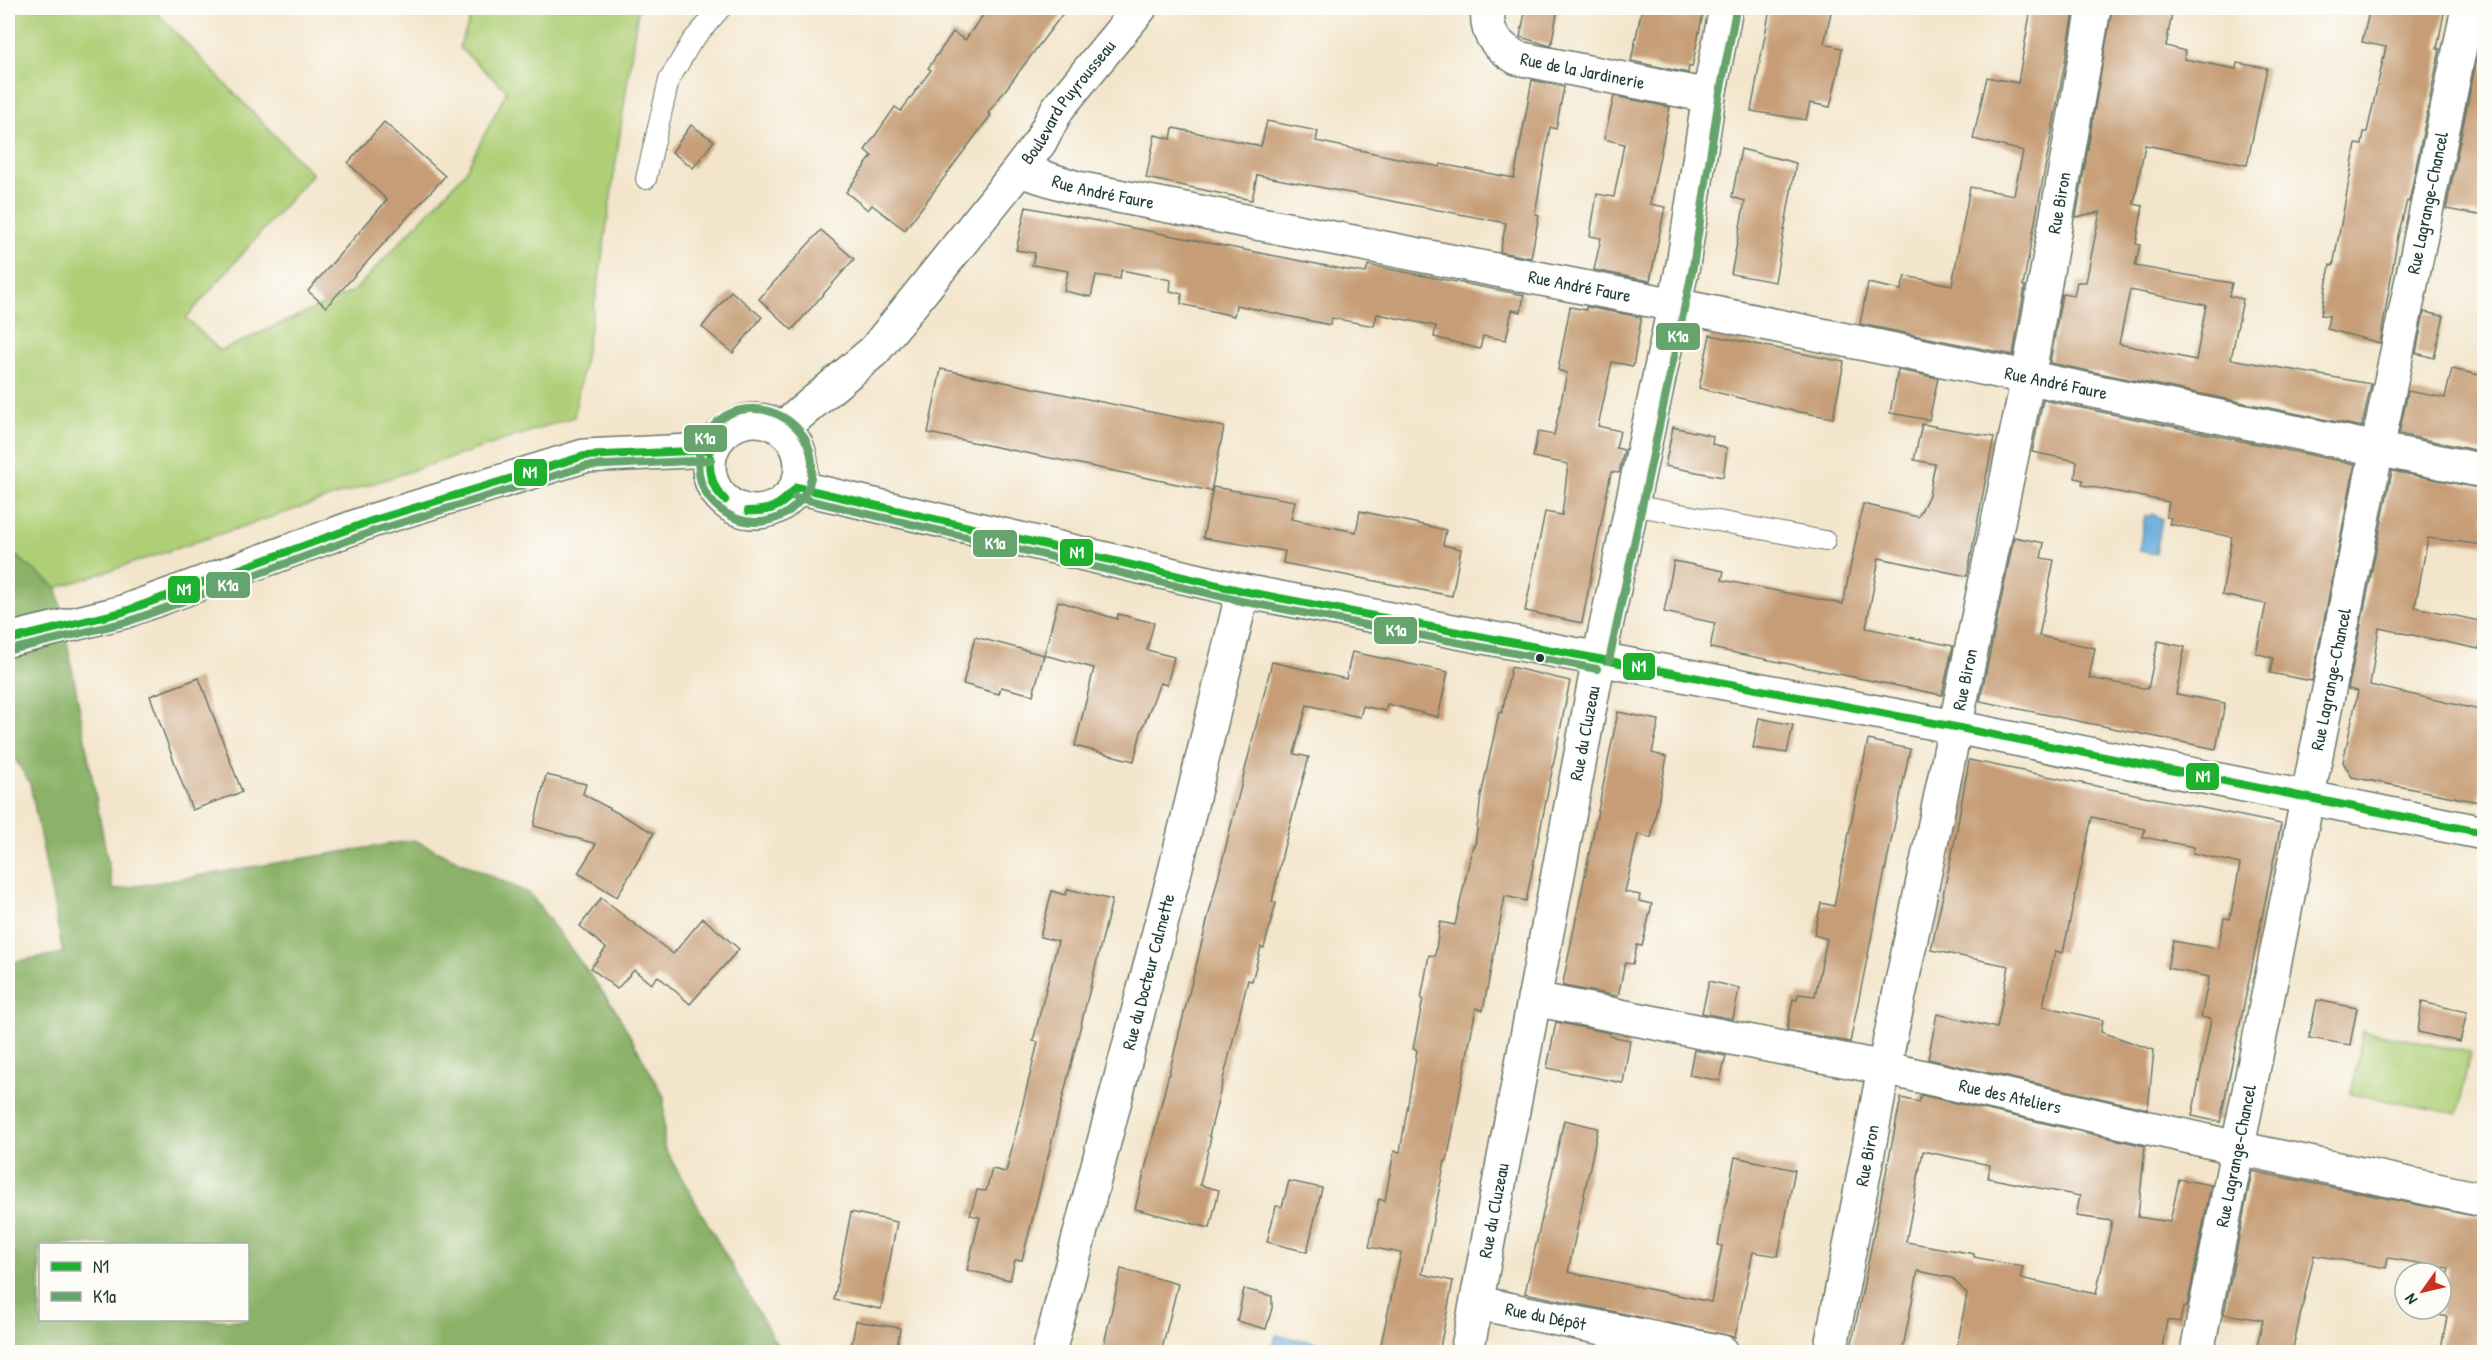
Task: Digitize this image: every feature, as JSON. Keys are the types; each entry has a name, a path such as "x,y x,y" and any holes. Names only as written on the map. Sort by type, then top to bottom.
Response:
{"street":[{"name":"Boulevard Puyrousseau","path":"1019,170 1040,142 1058,108 1140,8"},
{"name":"Rue de la Jardinerie","path":"1488,8 1486,21 1491,35 1501,48 1518,58 1709,96"},
{"name":"Rue du Cluzeau","path":"1467,1353 1599,659 1675,305 1725,8"},
{"name":"Rue Biron","path":"1830,1353 1884,1068 2028,378 2094,8"},
{"name":"Rue Lagrange-Chancel","path":"2197,1353 2377,449 2468,8"},
{"name":"Rue André Faure","path":"1019,170 1077,188 1675,305 2484,471"},
{"path":"783,428 874,351 1019,170"},
{"path":"747,420 764,420 783,428 794,439 801,454 802,472 790,498 770,511 753,513 739,510 726,502 714,488 709,473 711,450 720,435 732,425 747,420"},
{"path":"8,640 123,612 371,521 584,456 711,450"},
{"path":"797,487 1243,591 1955,727 2484,833"},
{"name":"Rue du Docteur Calmette","path":"1049,1353 1175,871 1243,591"},
{"name":"Rue des Ateliers","path":"1534,999 1884,1068 2238,1148 2484,1200"},
{"name":"Rue du Dépôt","path":"1477,1303 1722,1353"}],"lane":[{"path":"646,179 669,80 692,41 721,8"},
{"path":"1632,505 1825,541"}],"green space":[{"path":"8,8 152,8 312,174 186,318 220,351 354,291 464,174 507,91 459,47 475,8 638,8 599,279 574,417 57,588 8,550"},
{"path":"8,550 57,588 113,890 414,840 530,894 615,1009 664,1097 664,1147 781,1352 8,1352 8,963 63,953 30,783 8,747"},
{"path":"2363,1031 2470,1052 2458,1114 2351,1094"}],"water":[{"path":"2152,514 2162,519 2156,554 2139,551 2145,516 2150,517"},
{"path":"1276,1335 1318,1343 1324,1352 1272,1352"}],"building":[{"path":"988,8 1067,8 988,113 991,115 905,230 872,205 868,210 846,192 872,156 865,150 895,107 901,111 931,70 928,68 953,32 965,40"},
{"path":"1526,8 1558,8 1551,46 1520,37"},
{"path":"1642,8 1704,8 1692,67 1689,66 1688,73 1631,61"},
{"path":"1770,8 1832,8 1824,44 1842,48 1830,107 1810,103 1806,120 1751,111"},
{"path":"2031,8 2075,8 2023,286 2025,286 2013,355 1860,324 1868,283 1901,290 1905,276 1952,285 1970,187 2014,195 2023,151 1973,139 1987,77 2018,83"},
{"path":"2112,8 2173,8 2166,46 2185,51 2184,59 2236,69 2237,63 2267,68 2247,165 2145,145 2134,204 2143,206 2136,244 2140,245 2135,266 2232,283 2229,296 2243,299 2231,359 2371,384 2362,427 2050,363 2062,294 2074,296 2077,282 2086,282 2100,212 2076,217","holes":["2130,290 2206,305 2196,360 2119,344"]},
{"path":"2370,8 2393,12 2394,8 2445,8 2437,49 2440,49 2409,202 2407,201 2398,236 2380,343 2327,329 2329,316 2321,315 2330,265 2333,266 2356,144 2362,145 2364,132 2367,132 2386,47 2362,42"},
{"path":"2477,57 2484,59 2484,216 2446,209"},
{"path":"1532,80 1564,87 1556,129 1550,127 1535,214 1539,215 1531,258 1500,252 1506,223 1257,175 1252,200 1146,178 1155,135 1171,139 1173,128 1261,146 1267,121 1318,131 1316,141 1440,167 1441,164 1514,178"},
{"path":"1614,96 1670,107 1650,204 1665,207 1650,281 1594,270 1601,238 1590,236 1597,194 1614,197 1624,144 1604,139"},
{"path":"384,122 445,176 326,307 308,291 387,200 348,163"},
{"path":"691,125 714,141 693,168 672,152"},
{"path":"1741,149 1796,163 1775,282 1731,274 1745,201 1732,197"},
{"path":"1026,207 1347,270 1366,273 1368,265 1524,295 1521,312 1512,310 1506,340 1483,336 1480,349 1434,337 1436,326 1377,314 1374,326 1332,318 1330,325 1236,305 1234,316 1181,304 1182,294 1170,291 1171,280 1121,270 1120,279 1096,275 1091,297 1064,291 1068,271 1032,265 1035,253 1016,250"},
{"path":"821,230 854,259 792,330 759,299"},
{"path":"731,291 762,317 733,353 702,327"},
{"path":"1570,307 1586,310 1586,307 1641,317 1633,366 1612,362 1598,426 1620,431 1616,448 1624,450 1619,473 1611,472 1582,623 1525,611 1545,512 1562,515 1568,464 1533,457 1538,432 1554,435 1567,373 1558,370"},
{"path":"2424,312 2444,316 2434,358 2416,353"},
{"path":"1710,335 1844,362 1833,418 1789,410 1699,388"},
{"path":"941,369 1224,427 1211,491 928,433"},
{"path":"2452,369 2484,376 2484,452 2399,434 2408,391 2445,398"},
{"path":"1898,370 1938,378 1929,420 1890,413"},
{"path":"2043,400 2355,464 2312,681 2270,673 2273,658 2256,653 2266,604 2222,595 2232,537 2169,524 2171,518 2166,517 2169,502 2082,485 2083,480 2075,478 2077,461 2032,452"},
{"path":"1922,424 1994,437 1967,576 1879,558 1866,628 1953,646 1942,695 1710,648 1715,623 1664,612 1674,561 1724,571 1722,580 1843,604 1863,504 1918,517 1929,495 1935,464 1914,460"},
{"path":"1673,427 1713,436 1712,444 1727,448 1723,477 1665,466"},
{"path":"2392,471 2484,489 2484,545 2428,538 2415,607 2484,622 2479,649 2379,628 2370,685 2484,711 2484,774 2479,802 2352,777 2343,762 2358,691 2348,689"},
{"path":"1213,487 1295,501 1291,519 1356,532 1360,511 1446,530 1443,545 1461,549 1452,596 1283,563 1285,551 1203,538"},
{"path":"2014,537 2044,543 2041,558 2054,560 2039,636 2095,648 2089,678 2148,689 2158,641 2185,647 2176,694 2225,703 2216,749 1980,701"},
{"path":"1058,601 1117,619 1118,614 1154,623 1147,650 1174,657 1167,685 1160,683 1141,732 1134,761 1075,746 1094,668 1044,655"},
{"path":"975,637 1044,655 1033,695 1001,687 999,694 963,684"},
{"path":"1352,652 1448,672 1438,717 1387,704 1385,711 1363,706 1360,717 1307,705 1294,754 1309,757 1284,847 1272,902 1276,903 1252,981 1248,980 1209,1136 1211,1137 1200,1185 1219,1190 1210,1228 1135,1209 1272,662 1346,679"},
{"path":"1511,667 1570,681 1526,901 1505,896 1483,1010 1476,1008 1447,1161 1445,1161 1422,1274 1453,1281 1439,1353 1379,1353 1401,1253 1369,1247 1379,1199 1385,1201 1394,1151 1400,1152 1417,1050 1413,1049 1429,955 1435,956 1440,922 1455,925 1473,845 1475,846 1481,796"},
{"path":"199,678 242,792 192,810 150,696"},
{"path":"1618,712 1659,720 1652,753 1667,757 1651,838 1638,834 1625,892 1640,895 1639,901 1652,904 1642,946 1637,945 1633,964 1625,963 1618,996 1563,986 1563,983"},
{"path":"1759,718 1793,725 1787,753 1753,748"},
{"path":"1868,740 1910,749 1850,1042 1787,1030 1793,999 1797,1000 1798,994 1815,996 1827,939 1814,935 1821,903 1834,906"},
{"path":"1969,760 2281,824 2220,1122 2192,1116 2211,1019 2201,1017 2209,977 2167,968 2173,941 2218,949 2224,918 2230,919 2240,864 2193,853 2194,847 2143,837 2145,829 2092,817 2063,953 2055,951 2043,1006 2103,1020 2101,1032 2154,1050 2148,1109 1928,1059 1937,1014 1997,1028 2009,966 1931,950 1955,840"},
{"path":"546,775 586,784 583,794 654,833 617,897 578,873 596,844 534,826"},
{"path":"1068,889 1112,900 1022,1260 1015,1260 1010,1280 967,1270 980,1217 970,1215 977,1190 986,1191 992,1169 1006,1172 1038,1042 1033,1041 1058,941 1040,937 1052,891 1065,895"},
{"path":"601,898 673,954 703,918 739,949 690,1004 658,976 651,984 634,970 617,989 591,968 606,948 580,926"},
{"path":"1709,981 1739,988 1733,1019 1702,1013"},
{"path":"2317,1000 2357,1008 2350,1045 2309,1038"},
{"path":"2422,1002 2467,1012 2460,1042 2418,1032"},
{"path":"1556,1022 1610,1033 1609,1036 1630,1040 1623,1083 1547,1068"},
{"path":"1694,1050 1726,1056 1720,1081 1689,1075"},
{"path":"1921,1095 2145,1146 2138,1217 2170,1222 2179,1179 2211,1185 2187,1307 2183,1307 2180,1322 2167,1320 2161,1353 1956,1353 1967,1294 1952,1278 1918,1271 1902,1353 1850,1353 1901,1098 1919,1102","holes":["1923,1151 1990,1165 1988,1178 2080,1196 2076,1216 2112,1221 2096,1294 2020,1278 2023,1267 1974,1257 1974,1254 1906,1242"]},
{"path":"1564,1120 1598,1128 1568,1272 1711,1302 1722,1246 1718,1245 1735,1157 1795,1170 1778,1256 1753,1252 1735,1337 1525,1293"},
{"path":"2252,1171 2484,1218 2484,1353 2440,1353 2446,1321 2453,1321 2453,1261 2406,1261 2388,1258 2386,1268 2314,1255 2292,1352 2257,1345 2263,1320 2224,1314"},
{"path":"1289,1181 1322,1188 1307,1252 1267,1242 1276,1206 1282,1207"},
{"path":"851,1212 897,1222 881,1309 834,1300"},
{"path":"1121,1269 1178,1284 1161,1353 1102,1353"},
{"path":"1244,1289 1272,1296 1272,1308 1266,1329 1237,1321"},
{"path":"856,1321 900,1328 896,1353 850,1353"}],"transit line":[{"name":"K1a","path":"1609,661 1693,267 1719,98 1736,10"},
{"name":"K1a","path":"805,494 787,513 766,521 745,521 726,514 711,500 701,482 699,460 706,437 720,419 739,410 759,409 779,415 796,427 807,444 812,466 807,491"},
{"name":"N1","path":"8,640 123,612 371,521 584,456 711,450"},
{"name":"N1","path":"710,458 713,481 717,491 725,500"},
{"name":"N1","path":"710,458 709,470 712,481 725,500"},
{"name":"K1a","path":"10,650 127,622 374,531 586,466 711,460"},
{"name":"N1","path":"797,487 1243,591 1955,727 2484,833"},
{"name":"N1","path":"748,511 763,511 776,507 796,488"},
{"name":"N1","path":"748,511 775,506 796,488"},
{"name":"K1a","path":"795,497 1241,601 1597,669"}]}
